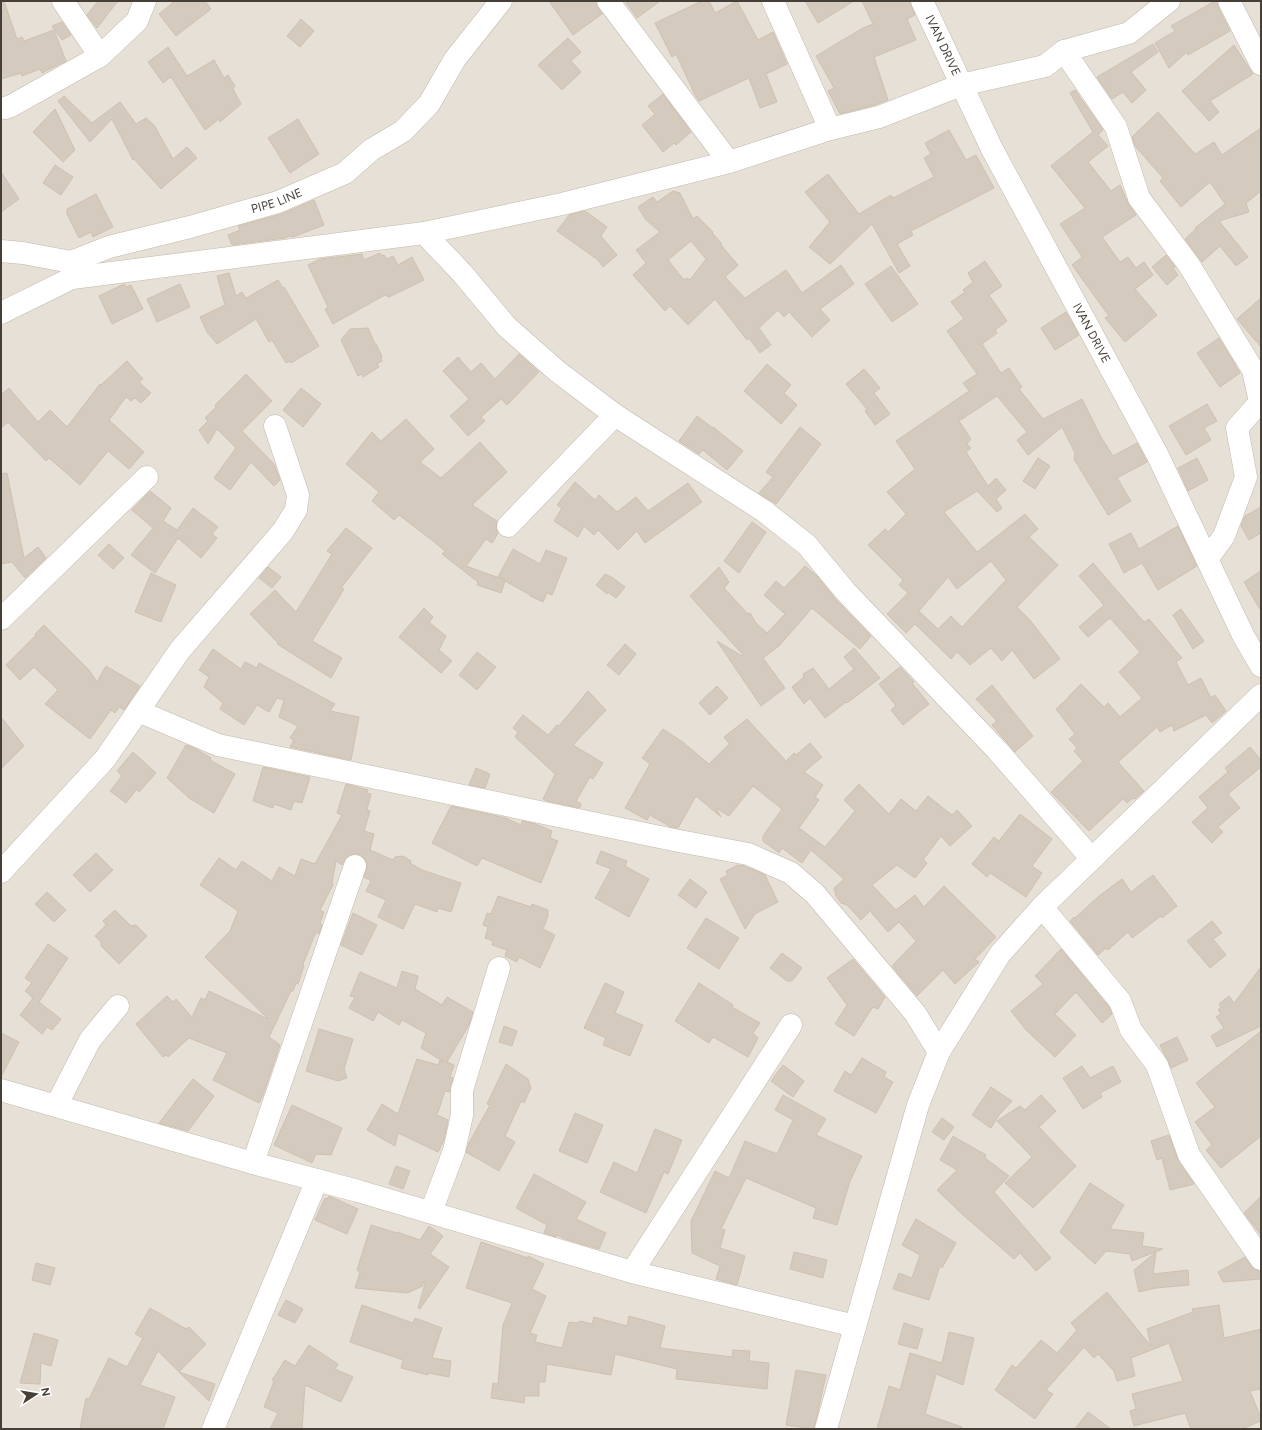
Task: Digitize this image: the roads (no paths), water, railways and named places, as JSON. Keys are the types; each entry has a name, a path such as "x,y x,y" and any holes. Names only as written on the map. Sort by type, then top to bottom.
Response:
{"street":[{"path":"63,1 100,56"},
{"path":"5,108 100,56 137,21 145,1"},
{"name":"PIPE LINE","path":"1,313 109,248 278,202 345,173 371,150 403,131 429,104 455,59 501,1"},
{"path":"608,1 730,162"},
{"path":"773,1 830,129"},
{"name":"IVAN DRIVE","path":"922,1 992,149 1157,454 1244,637 1261,666"},
{"path":"1,251 23,253 71,270 424,233 562,204 730,162 830,129 879,117 961,84 1045,66 1064,51 1129,33 1169,1"},
{"path":"1229,1 1261,64"},
{"path":"1064,51 1116,127 1139,198 1189,265 1253,370 1260,402 1237,428 1246,476 1224,536 1207,558"},
{"path":"424,233 462,273 507,327 557,371 615,415 764,511 807,545 846,592 997,750 1092,859"},
{"path":"508,526 615,415"},
{"path":"1,872 105,759 180,650 283,531 296,510 298,495 274,426"},
{"path":"1,619 147,477"},
{"path":"827,1425 918,1105 939,1052 1000,954 1042,907 1261,695"},
{"path":"138,711 218,746 748,854 791,873 815,894 915,1013 939,1052"},
{"path":"253,1163 355,866"},
{"path":"1042,907 1120,1001 1131,1030 1157,1065 1189,1156 1261,1259"},
{"path":"431,1212 454,1151 462,1115 462,1090 499,968"},
{"path":"56,1106 90,1040 118,1006"},
{"path":"632,1272 791,1025"},
{"path":"1,1090 253,1163 431,1212 632,1272 855,1326"},
{"path":"213,1429 317,1180"}]}
